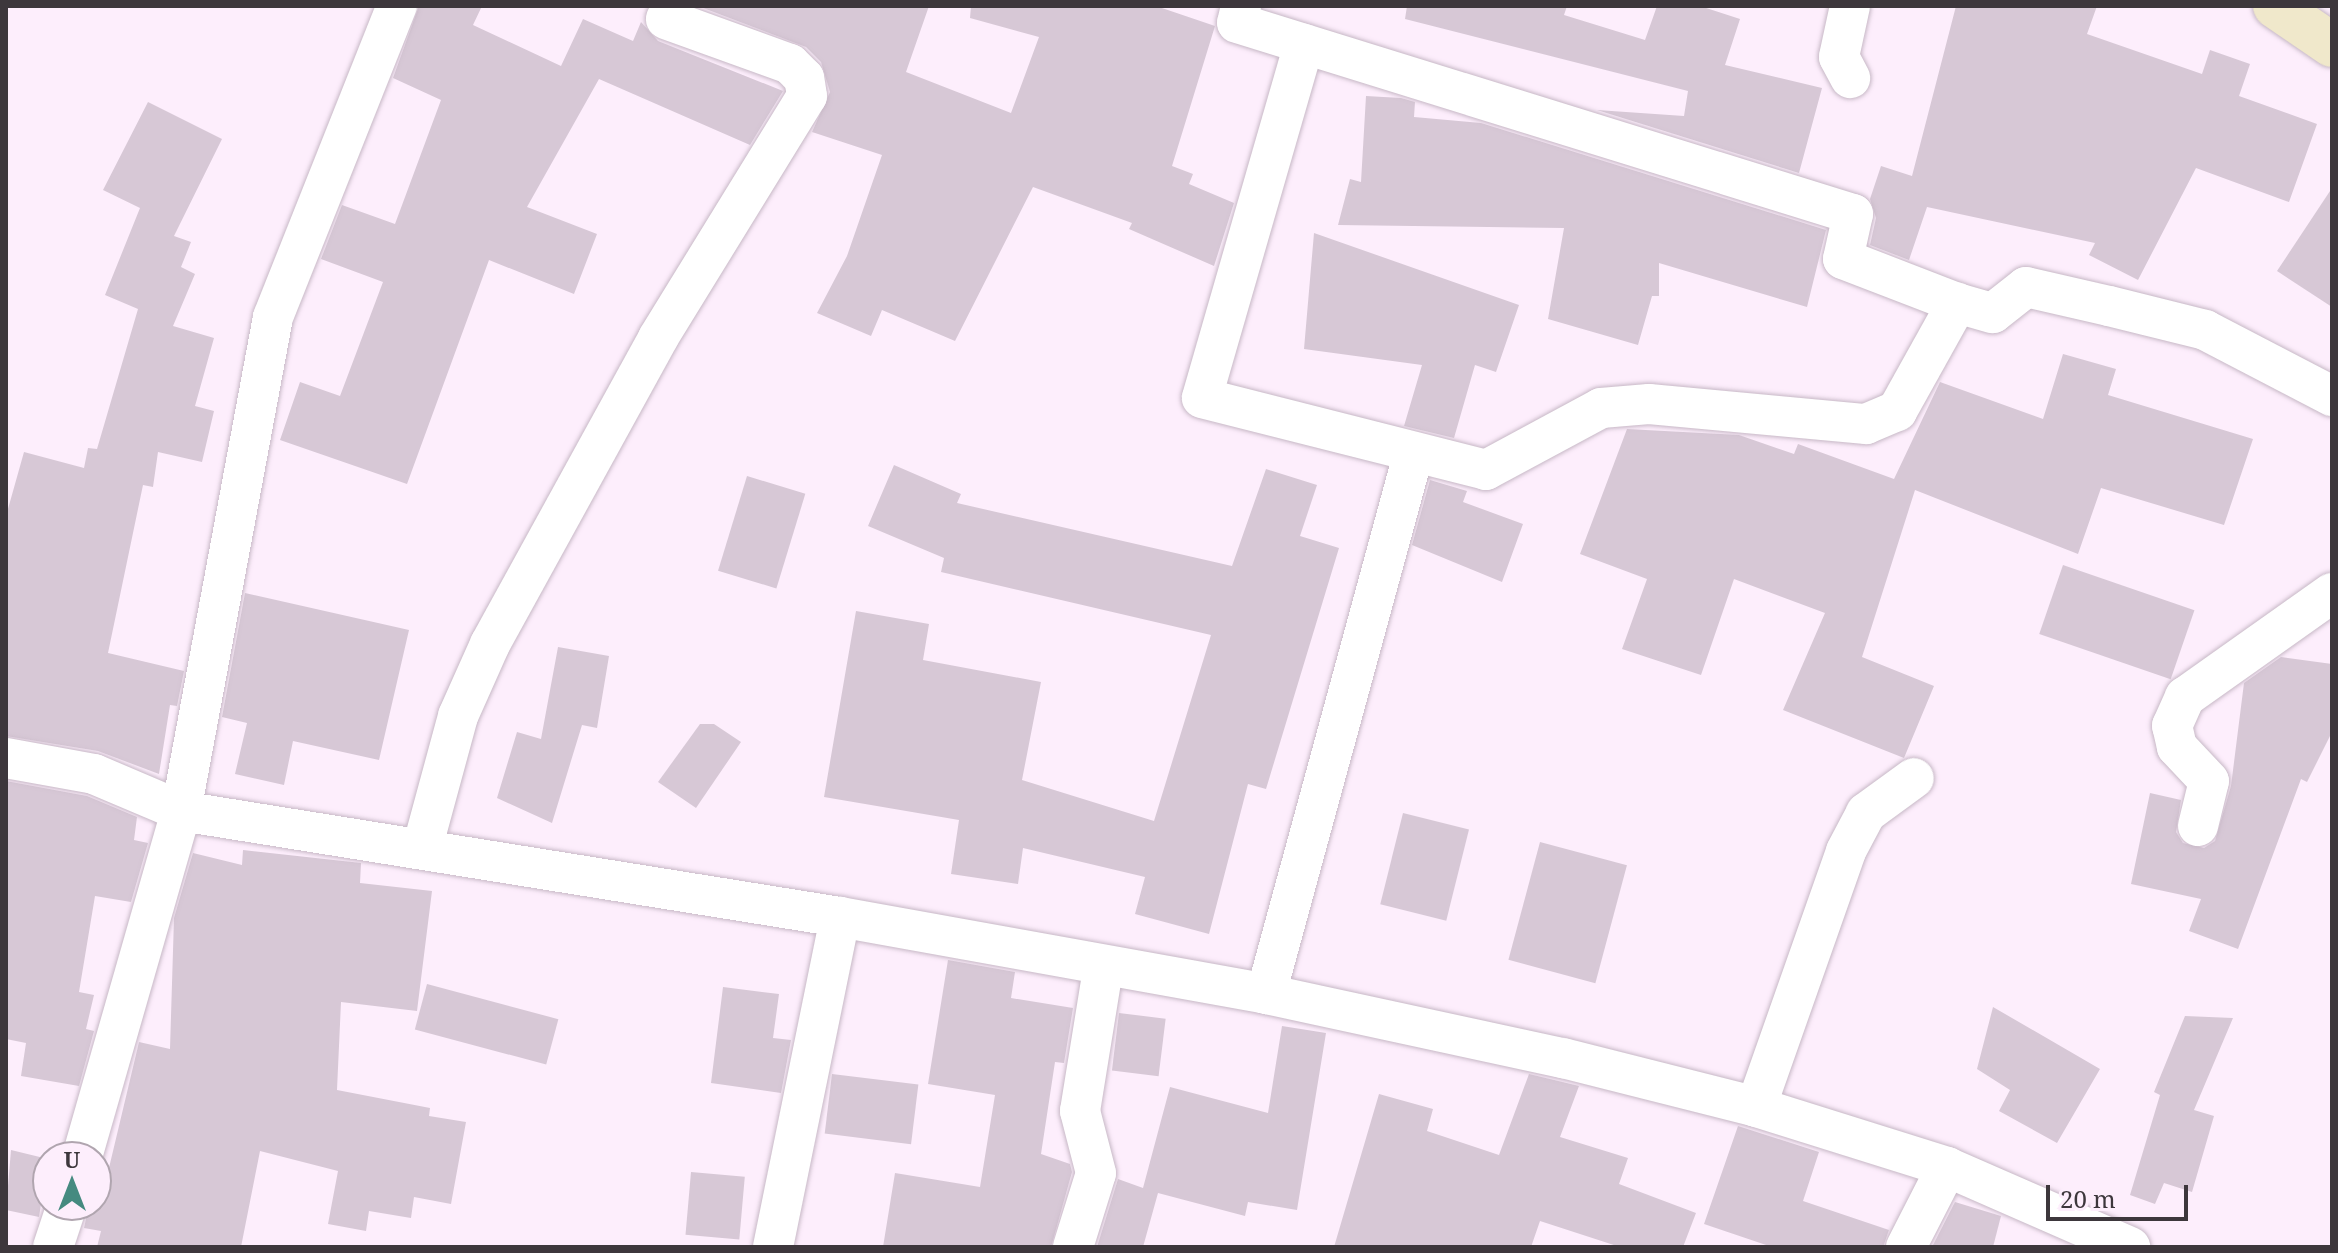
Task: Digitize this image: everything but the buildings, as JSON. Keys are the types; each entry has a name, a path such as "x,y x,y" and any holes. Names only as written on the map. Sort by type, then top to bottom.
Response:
{"main road":[{"path":"2275,6 2332,45"}],"street":[{"path":"87,1141 181,811 273,317 397,6"},
{"path":"1241,6 1237,23 1853,214 1843,259 1957,303 1993,313 2026,287 2109,306 2205,330 2332,396"},
{"path":"1850,6 1839,57 1850,78"},
{"path":"423,845 458,716 490,644 658,338 807,96 804,78 790,64 666,19"},
{"path":"1304,44 1202,398 1413,455 1486,470 1601,408 1649,404 1866,424 1897,411 1957,303"},
{"path":"1266,994 1413,455"},
{"path":"2198,826 2209,781 2177,747 2172,726 2185,697 2332,593"},
{"path":"6,758 94,774 181,811 423,845 840,917 1103,969 1266,994 1756,1107 1947,1167 2130,1247"},
{"path":"1756,1107 1846,851 1866,813 1914,778"},
{"path":"773,1247 840,917"},
{"path":"1073,1247 1096,1173 1080,1111 1103,969"},
{"path":"1906,1247 1947,1167"},
{"path":"53,1247 62,1221"}]}
